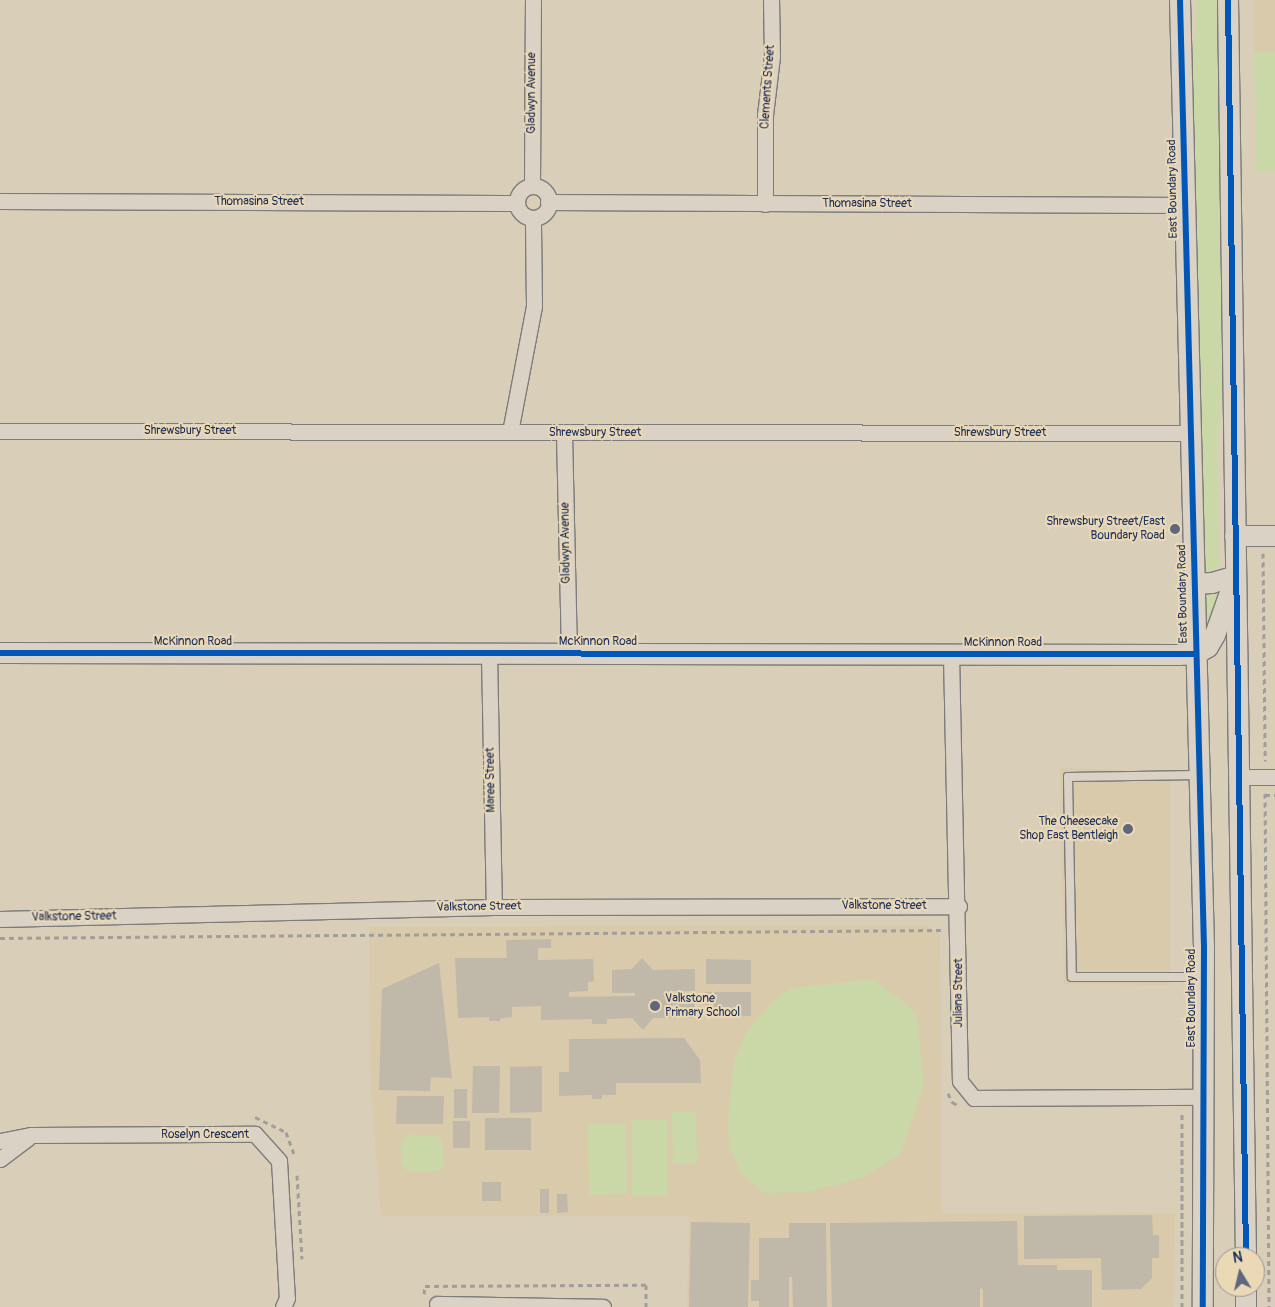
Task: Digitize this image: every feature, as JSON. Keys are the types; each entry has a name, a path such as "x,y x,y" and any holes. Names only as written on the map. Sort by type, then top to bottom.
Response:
{"main road":[{"name":"East Boundary Road","path":"1180,0 1204,977 1203,1307"},
{"path":"1228,0 1235,536 1241,777 1246,1247"},
{"path":"1235,536 1272,544"},
{"path":"1194,584 1212,583 1236,576"},
{"path":"1196,654 1208,647 1216,635 1236,576"},
{"name":"McKinnon Road","path":"0,653 1196,654"}],"street":[{"name":"Gladwyn Avenue","path":"532,186 533,0"},
{"name":"Clements Street","path":"766,204 765,115 772,56 771,0"},
{"path":"532,186 545,192 548,202 542,215 533,218 523,215 518,203 523,190 532,186"},
{"name":"Thomasina Street","path":"0,201 518,203"},
{"name":"Thomasina Street","path":"548,202 1185,205"},
{"path":"510,432 534,306 533,218"},
{"name":"Shrewsbury Street","path":"0,431 1190,433"},
{"name":"Gladwyn Avenue","path":"564,433 568,654"},
{"name":"Maree Street","path":"489,653 494,907"},
{"name":"Juliana Street","path":"952,654 959,906 960,1082 974,1098 1204,1097"},
{"path":"1241,777 1270,777"},
{"name":"Valkstone Street","path":"0,919 494,907 959,906"},
{"name":"Roselyn Crescent","path":"0,1141 31,1136 255,1134 279,1161 287,1298 284,1307"},
{"path":"0,1159 31,1136"},
{"path":"431,1302 597,1304 603,1307"}],"lane":[{"path":"1199,775 1068,777 1072,977 1204,977"}],"path":[{"path":"1269,1307 1265,795 1270,777 1262,553 1272,544"},
{"path":"1265,795 1275,795"},
{"path":"0,938 942,929 942,939"},
{"path":"945,1084 952,1102 970,1110"},
{"path":"1173,1114 1183,1114 1182,1307"},
{"path":"250,1117 260,1117 286,1132 296,1160"},
{"path":"297,1169 302,1263"},
{"path":"431,1302 425,1286 646,1285 646,1307"}],"shaded area":[{"path":"1253,0 1275,0 1275,51 1254,51"},
{"path":"1060,768 1170,771 1170,985 1064,984"},
{"name":"Valkstone Primary School","path":"926,925 940,935 942,1214 1175,1213 1174,1307 687,1307 689,1216 381,1216 370,1078 369,927"}],"green space":[{"path":"1197,0 1217,0 1224,362 1217,454 1219,574 1207,576 1203,572 1191,115"},
{"path":"1254,51 1275,51 1275,171 1256,171"},
{"path":"1220,588 1220,602 1205,641 1204,592"},
{"path":"873,979 916,1012 924,1082 901,1154 863,1177 836,1185 805,1192 764,1193 742,1174 729,1146 728,1117 734,1062 746,1033 776,997 793,988"},
{"path":"672,1112 696,1112 697,1164 673,1164"},
{"path":"632,1120 667,1120 667,1196 632,1196"},
{"path":"588,1124 626,1124 627,1194 589,1195"},
{"path":"408,1135 437,1136 442,1140 444,1165 438,1171 407,1171 401,1163 402,1140"}],"building":[{"path":"551,939 551,948 538,948 538,960 593,959 594,981 588,982 588,991 569,992 569,997 635,996 635,993 612,993 612,970 632,969 642,958 653,970 695,969 695,991 669,991 669,997 695,997 695,1018 653,1018 643,1030 632,1018 607,1019 607,1024 592,1024 592,1019 541,1020 541,1006 512,1007 512,1017 501,1018 500,1021 489,1021 489,1017 458,1018 455,958 507,958 506,940"},
{"path":"706,959 751,960 751,984 706,984"},
{"path":"439,963 452,1078 431,1077 430,1091 379,1090 382,989"},
{"path":"705,992 751,992 751,1016 706,1016"},
{"path":"684,1038 700,1060 701,1083 616,1083 616,1095 602,1095 602,1099 592,1099 592,1095 559,1096 559,1072 569,1072 569,1039"},
{"path":"473,1066 500,1066 499,1113 472,1113"},
{"path":"542,1066 542,1112 510,1113 510,1067"},
{"path":"454,1089 467,1089 467,1118 454,1118"},
{"path":"397,1096 444,1096 443,1124 396,1124"},
{"path":"485,1118 531,1118 531,1150 485,1150"},
{"path":"453,1121 470,1121 470,1148 453,1148"},
{"path":"482,1182 501,1182 501,1201 482,1201"},
{"path":"540,1189 549,1189 549,1213 540,1213"},
{"path":"557,1194 567,1194 568,1212 557,1213"},
{"path":"1152,1215 1153,1235 1159,1235 1159,1258 1152,1258 1152,1278 1141,1289 1102,1290 1101,1258 1024,1259 1024,1216"},
{"path":"1017,1221 1018,1265 1057,1265 1057,1270 1092,1270 1092,1307 983,1307 983,1289 980,1288 980,1307 832,1307 830,1223"},
{"path":"691,1222 750,1223 748,1307 689,1307"},
{"path":"789,1223 826,1223 827,1307 793,1307 792,1277 789,1277 789,1307 759,1307 759,1301 751,1301 751,1280 759,1280 759,1238 789,1238"}],"cycle path":[{"path":"1180,0 1204,945 1203,1307"},
{"path":"1228,0 1246,1247"},
{"path":"0,653 1196,654"}],"place":[{"name":"Shrewsbury Street/East Boundary Road","path":"1175,529"},
{"name":"The Cheesecake Shop East Bentleigh","path":"1128,829"},
{"name":"Valkstone Primary School","path":"655,1006"}]}
